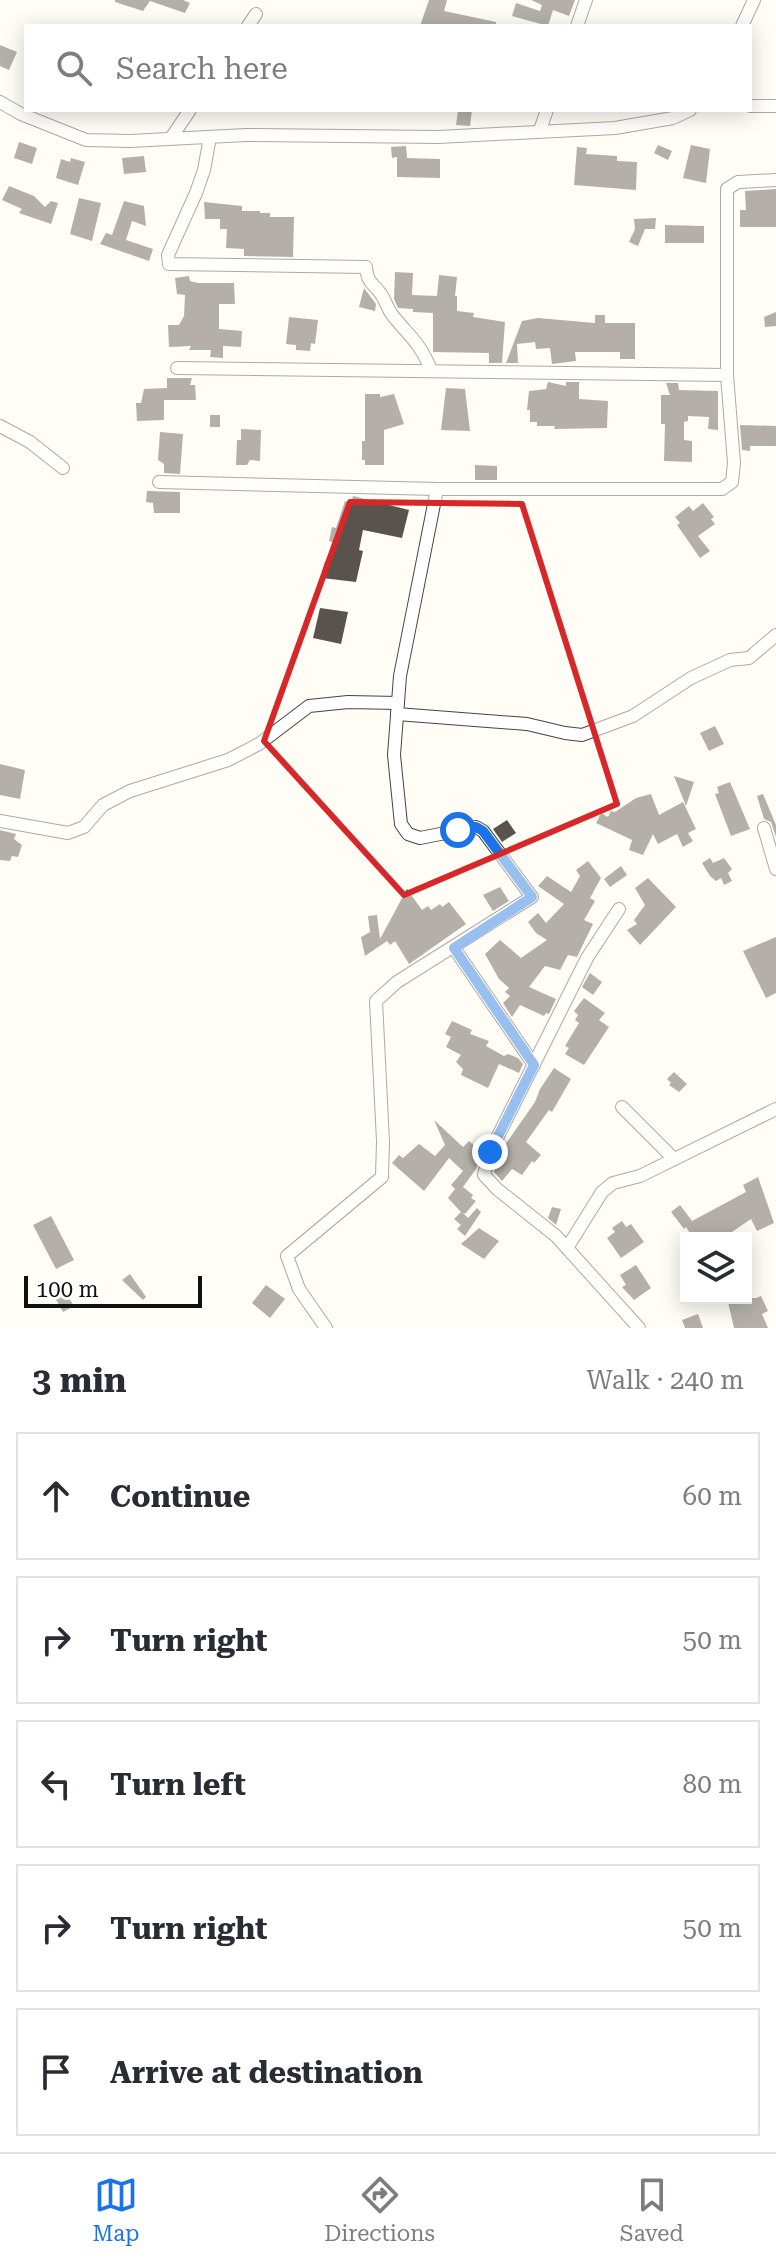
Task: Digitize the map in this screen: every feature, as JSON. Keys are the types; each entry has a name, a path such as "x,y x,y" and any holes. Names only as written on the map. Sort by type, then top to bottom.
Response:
{"street":[{"path":"578,24 586,0"},
{"path":"743,24 754,0"},
{"path":"249,24 256,14"},
{"path":"0,102 21,114 86,140 130,141 210,137 438,137 615,128 673,118 686,112"},
{"path":"752,106 776,106"},
{"path":"171,138 189,112"},
{"path":"540,130 546,112"},
{"path":"210,137 204,170 168,255 169,264 366,267 368,281 381,293 393,316 423,351 431,370"},
{"path":"159,482 437,489 722,489 732,482 734,463 727,375 727,189 738,182 776,180"},
{"path":"177,368 727,375"},
{"path":"0,426 30,442 63,468"},
{"path":"326,1328 299,1289 287,1256 382,1177 376,1001 397,982 532,897 483,831 476,827 420,838 408,834 401,824 394,755 400,676 437,489"},
{"path":"0,821 68,833 84,827 103,805 130,791 228,760 259,744 309,706 348,702 527,724 582,735 633,716 691,678 730,660 749,658 776,635"},
{"path":"764,828 776,869"},
{"path":"619,909 587,958 490,1152 484,1175 556,1236 639,1328"},
{"path":"454,948 534,1065"},
{"path":"622,1107 674,1159"},
{"path":"567,1248 602,1192 613,1183 640,1176 776,1109"}],"highlighted area":[{"path":"350,502 522,504 617,804 404,895 264,741"}],"building":[{"path":"115,0 183,0 190,3 185,13 150,1 143,11"},
{"path":"429,0 447,0 444,11 496,22 496,24 421,24"},
{"path":"531,0 575,0 569,16 553,10 549,24 512,16 516,3 540,11 542,5"},
{"path":"0,45 17,52 9,70 0,66"},
{"path":"458,112 472,112 470,126 456,125"},
{"path":"19,142 37,148 32,164 14,158"},
{"path":"658,145 672,151 668,160 654,153"},
{"path":"691,145 710,149 706,183 683,178"},
{"path":"406,146 407,158 440,159 440,178 397,177 397,157 392,158 391,147"},
{"path":"577,147 587,148 586,154 617,156 617,161 637,162 636,190 574,185"},
{"path":"144,156 146,172 124,174 122,158"},
{"path":"71,158 85,162 78,185 56,178 61,159 70,162"},
{"path":"9,186 34,196 45,207 51,201 58,203 51,224 19,213 22,209 2,200"},
{"path":"776,189 776,227 740,227 740,210 746,210 745,191"},
{"path":"79,198 101,203 92,241 70,234"},
{"path":"124,201 144,206 146,226 132,221 126,240 153,249 149,261 100,244 106,233 112,235"},
{"path":"204,202 242,206 242,211 270,213 270,217 294,217 293,257 244,256 244,249 226,248 227,229 220,229 220,219 205,219"},
{"path":"656,218 655,229 645,229 638,246 629,242 635,229 634,219"},
{"path":"665,225 704,226 704,243 665,243"},
{"path":"395,272 413,273 412,295 437,296 439,275 457,277 457,311 505,322 502,363 489,363 489,353 433,352 433,313 398,308 394,299"},
{"path":"189,276 190,281 198,283 234,283 235,304 219,304 219,329 242,331 241,347 223,346 223,358 210,357 211,350 189,350 191,346 169,347 168,325 179,325 184,316 185,295 177,294 175,278"},
{"path":"364,288 376,304 375,311 359,307"},
{"path":"776,312 776,326 765,327 764,317"},
{"path":"595,315 605,315 605,323 635,323 635,359 620,359 620,352 575,352 576,361 552,364 550,348 536,349 535,342 517,344 518,363 506,363 522,321 538,318 595,323"},
{"path":"289,317 318,320 315,344 311,343 310,351 296,350 296,345 286,344"},
{"path":"167,378 192,378 190,385 195,385 196,400 164,400 164,420 137,421 136,403 141,403 144,389 167,388"},
{"path":"548,382 566,386 566,382 579,382 579,399 608,401 607,428 554,429 555,426 537,426 537,422 530,422 530,410 527,410 529,391 546,389"},
{"path":"666,383 678,383 679,390 718,391 718,430 708,429 709,417 688,416 688,421 684,422 684,440 692,441 692,462 664,461 665,424 661,424 661,395 670,395"},
{"path":"446,388 465,389 470,431 441,430"},
{"path":"365,394 380,394 380,397 394,394 404,424 384,430 384,465 365,465 365,460 362,460"},
{"path":"210,415 220,415 220,427 210,427"},
{"path":"740,425 776,426 776,446 750,446 750,451 742,450"},
{"path":"241,429 261,430 260,461 250,460 247,465 236,465 237,440 241,440"},
{"path":"160,432 183,434 180,474 164,473 164,464 158,460"},
{"path":"475,465 497,466 497,480 475,480"},
{"path":"147,491 180,492 180,513 154,513 153,503 146,502"},
{"path":"353,496 409,510 402,538 363,530 359,550 363,551 356,582 322,578 332,542 329,541 332,527 336,528 345,501 351,503"},
{"path":"703,503 714,517 711,519 715,524 698,536 710,551 700,558 677,525 680,523 675,517 689,506 693,511"},
{"path":"320,608 348,612 341,644 313,638"},
{"path":"715,726 724,744 709,751 700,733"},
{"path":"0,764 25,770 20,799 0,795"},
{"path":"674,776 694,782 686,806"},
{"path":"730,782 750,829 731,836 715,794 719,793 717,787"},
{"path":"651,794 659,815 683,802 696,829 688,833 693,841 683,847 677,834 658,844 653,834 643,855 629,850 632,840 596,823 601,813 608,817 611,811 615,812 636,798"},
{"path":"763,794 776,825 776,837 771,822 764,819 757,796"},
{"path":"507,820 516,833 502,842 493,829"},
{"path":"0,830 16,834 14,839 22,845 18,857 12,856 10,861 0,860"},
{"path":"710,858 713,863 724,858 732,869 728,873 732,881 724,885 721,878 716,881 710,876 702,863"},
{"path":"588,861 601,878 590,898 595,901 584,920 593,924 577,957 568,955 560,970 545,966 529,987 556,999 549,1014 544,1016 520,1005 512,1017 503,1003 510,996 505,992 509,988 499,979 485,954 500,940 521,958 547,940 536,933 528,922 538,913 546,923 564,904 538,886 547,876 571,892 580,876 576,870"},
{"path":"621,866 627,875 610,887 604,879"},
{"path":"648,878 676,907 640,945 627,930 637,924 634,920 645,905 635,888"},
{"path":"500,887 509,901 493,911 483,895"},
{"path":"407,889 422,910 428,906 431,910 440,904 442,907 449,902 466,924 409,964 395,941 390,945 387,941 365,956 361,937 370,932 368,916 377,915 380,939"},
{"path":"776,937 776,993 766,998 743,951"},
{"path":"590,973 602,982 593,995 582,987"},
{"path":"584,998 605,1013 599,1020 609,1027 584,1065 565,1054 569,1048 565,1046 579,1023 575,1020 578,1015 574,1011"},
{"path":"452,1021 472,1030 470,1034 489,1041 486,1046 504,1056 508,1054 518,1058 523,1064 519,1073 499,1064 488,1088 461,1075 463,1069 456,1062 461,1055 446,1047 451,1037 445,1034"},
{"path":"554,1068 571,1079 552,1112 549,1110 526,1142 541,1155 522,1175 512,1169 502,1181 494,1172 498,1155 535,1102"},
{"path":"674,1072 687,1084 679,1092 669,1085 671,1083 667,1079"},
{"path":"434,1120 463,1147 469,1141 481,1152 476,1169 463,1187 476,1201 465,1214 462,1212 468,1218 477,1208 481,1212 465,1236 457,1229 461,1225 454,1219 461,1212 448,1198 455,1189 451,1185 463,1171 449,1158 424,1191 392,1163 399,1155 403,1158 419,1144 435,1156 445,1145"},
{"path":"758,1177 774,1223 757,1231 751,1219 732,1232 689,1232 671,1212 680,1205 692,1221 746,1192 743,1185"},
{"path":"552,1207 561,1209 556,1225 548,1218"},
{"path":"51,1216 74,1260 56,1269 33,1225"},
{"path":"622,1221 626,1227 631,1224 644,1242 621,1258 607,1238 615,1232 612,1228"},
{"path":"479,1228 499,1241 484,1259 461,1244"},
{"path":"636,1265 651,1288 634,1300 622,1287 626,1285 620,1275"},
{"path":"130,1274 146,1297 143,1300 122,1280"},
{"path":"61,1285 74,1306 63,1312 51,1291"},
{"path":"266,1285 285,1299 270,1318 252,1303"},
{"path":"761,1296 768,1311 762,1314 768,1328 734,1328 728,1304 752,1304 752,1298"},
{"path":"698,1314 703,1328 685,1328 682,1320"}],"route":[{"path":"458,830 476,827 483,831 532,897 454,948 534,1065 490,1152"}]}
